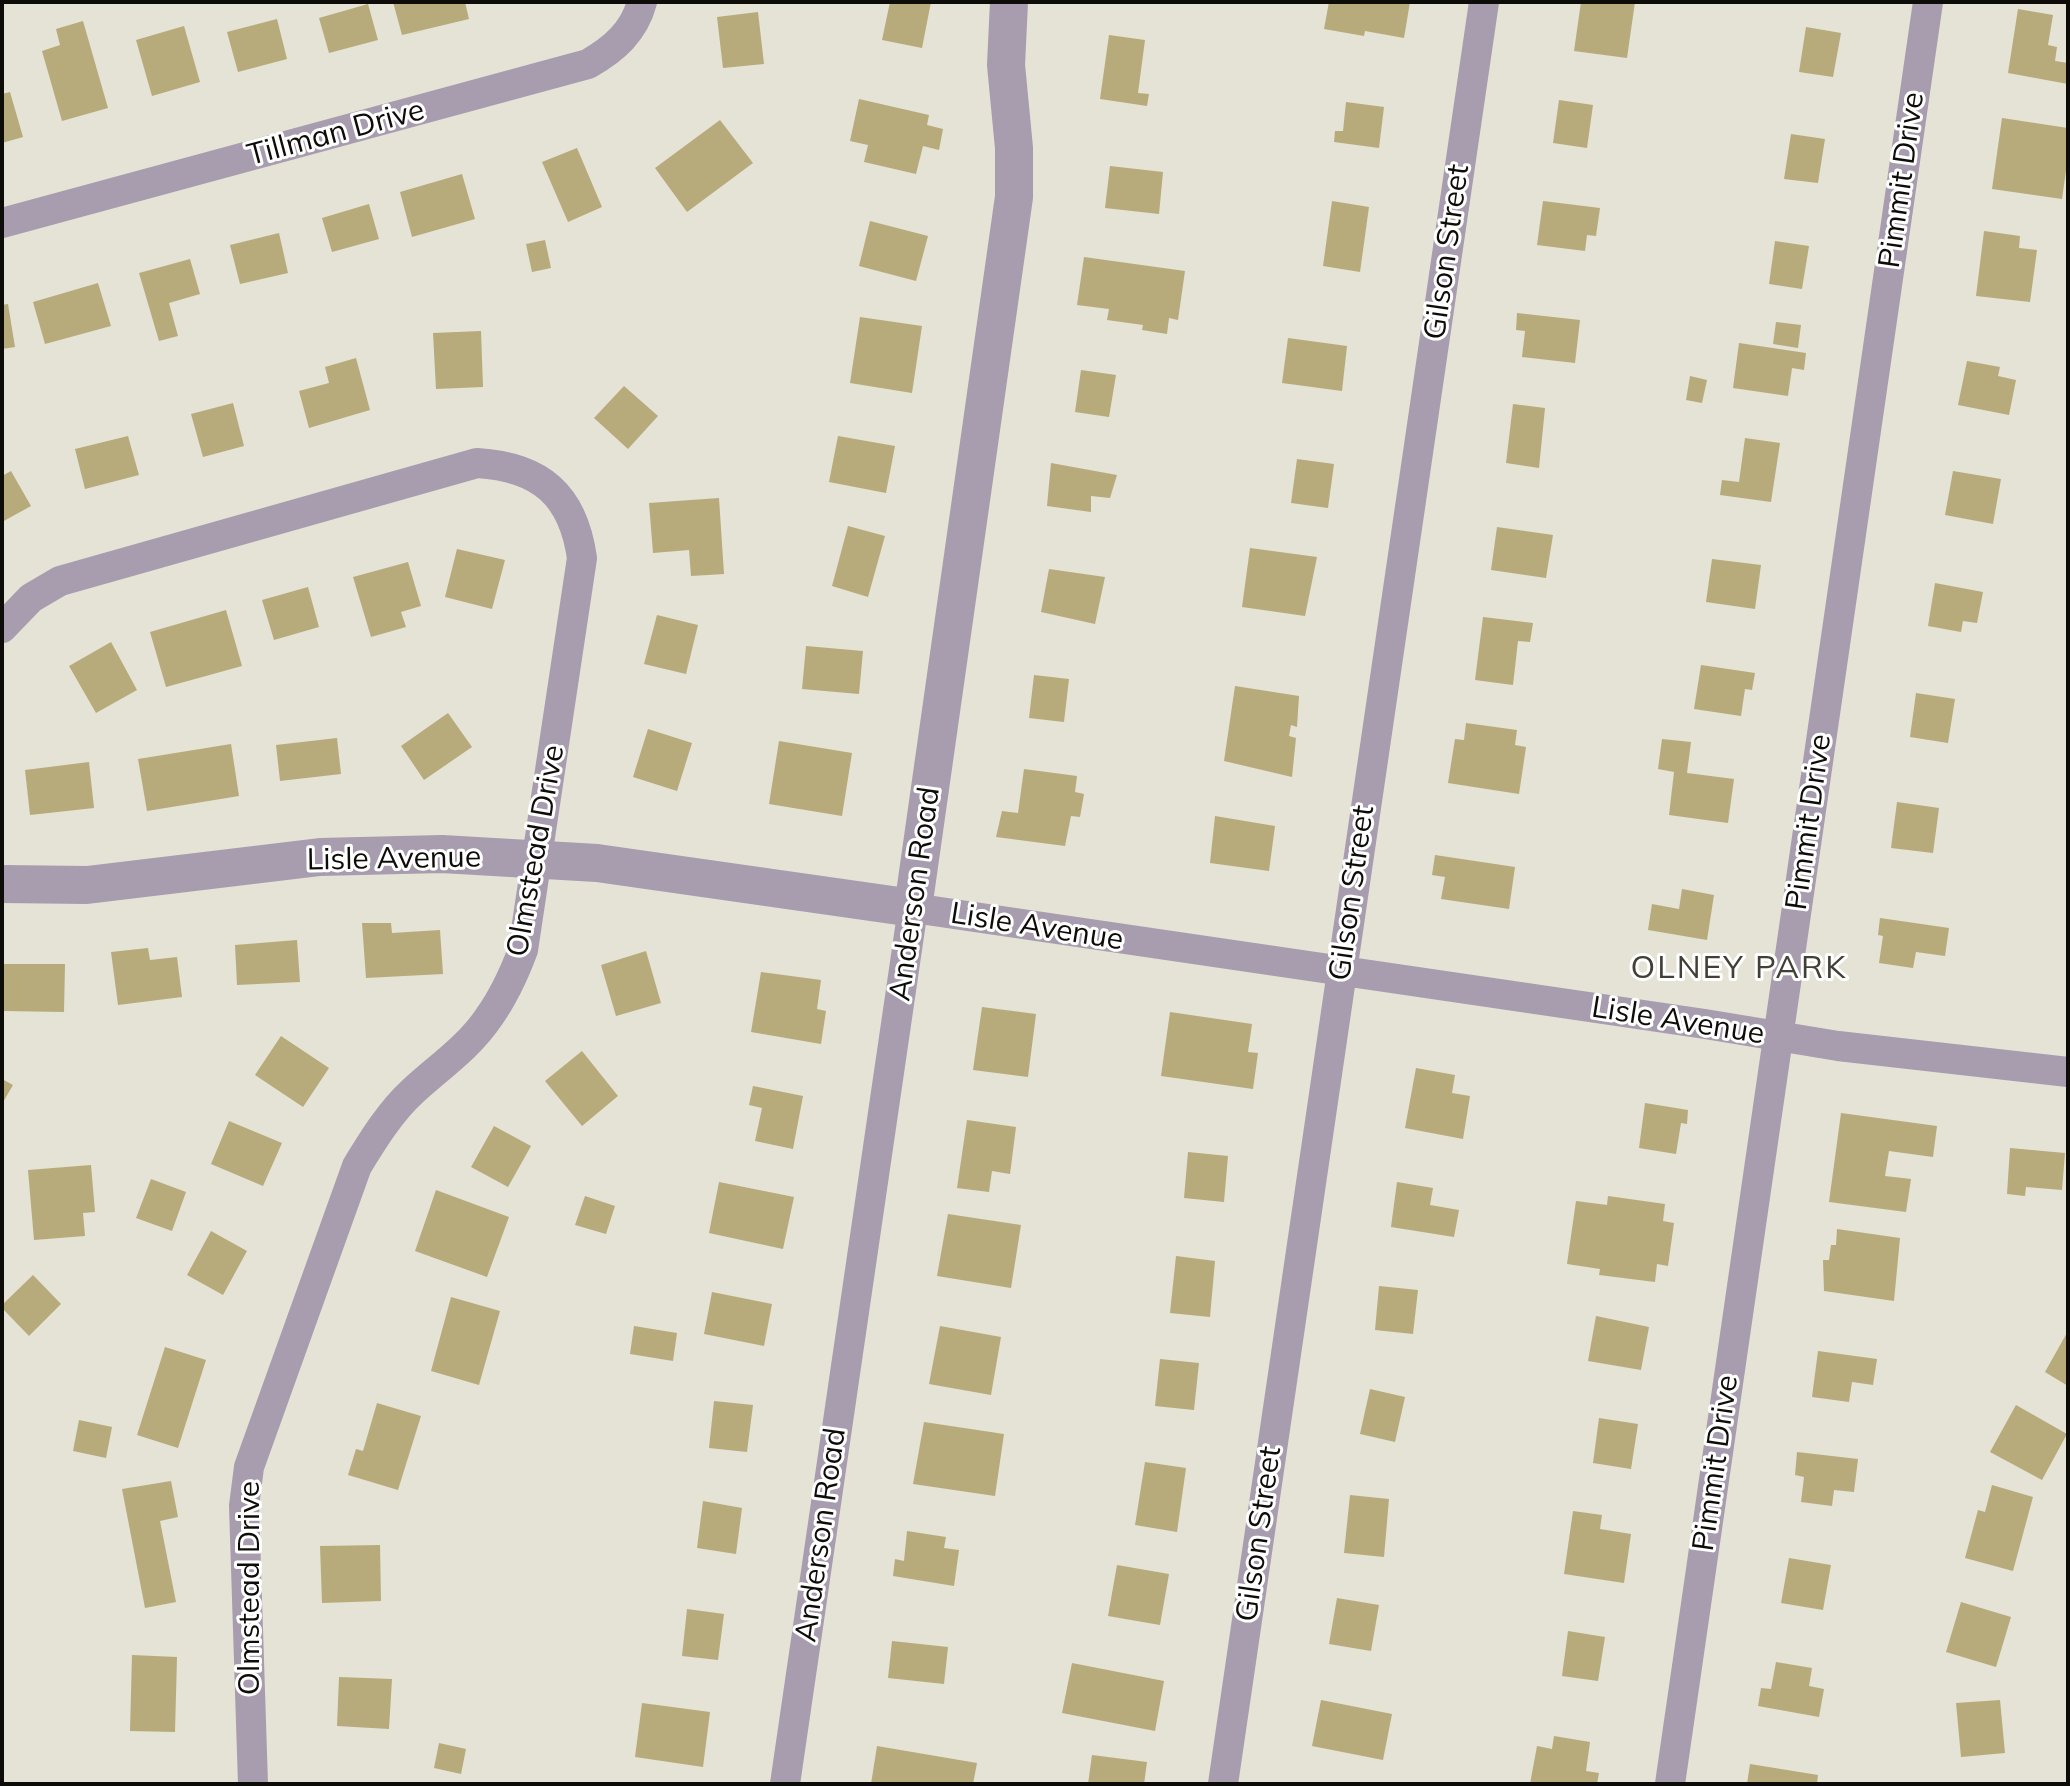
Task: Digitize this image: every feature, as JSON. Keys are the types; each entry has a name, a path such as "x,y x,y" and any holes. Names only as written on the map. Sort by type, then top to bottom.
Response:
{"street":[{"name":"Tillman Drive","path":"2,223 588,64 611,51 629,31 642,2"},
{"name":"Anderson Road","path":"785,1784 1014,197 1014,148 1006,65 1009,2"},
{"name":"Gilson Street","path":"1223,1784 1484,2"},
{"name":"Pimmit Drive","path":"1670,1784 1928,2"},
{"name":"Olmstead Drive","path":"2,628 31,598 60,581 477,463 503,464 528,472 549,486 567,508 578,531 582,558 523,950 508,988 488,1019 463,1048 400,1105 380,1129 357,1166 249,1467 244,1506 253,1784"},
{"name":"Lisle Avenue","path":"2,884 87,885 320,857 442,854 597,863 1853,1048 2068,1072"}],"building":[{"path":"393,2 465,2 469,19 402,35"},
{"path":"890,2 931,2 922,48 882,40"},
{"path":"1329,2 1410,2 1404,38 1365,31 1364,36 1324,29"},
{"path":"1581,2 1635,2 1627,58 1574,51"},
{"path":"368,4 378,40 329,53 319,18"},
{"path":"2018,9 2053,15 2048,45 2057,47 2055,61 2068,63 2068,84 2008,73"},
{"path":"758,12 764,64 723,68 717,17"},
{"path":"277,19 287,59 238,72 227,32"},
{"path":"83,21 108,108 62,121 42,51 60,45 56,29"},
{"path":"184,26 200,82 152,96 136,40"},
{"path":"1806,27 1841,33 1833,77 1799,72"},
{"path":"1109,35 1145,40 1138,93 1149,94 1147,106 1100,99"},
{"path":"10,92 23,137 2,143 2,94"},
{"path":"859,99 929,115 927,125 943,129 939,150 923,146 916,174 864,162 868,145 850,141"},
{"path":"1559,100 1593,105 1587,148 1553,143"},
{"path":"1346,102 1384,107 1379,148 1334,142 1335,131 1343,131"},
{"path":"2002,118 2068,128 2068,157 2062,199 1992,189"},
{"path":"720,120 753,163 687,212 655,168"},
{"path":"1791,134 1825,139 1818,183 1784,179"},
{"path":"577,148 602,207 568,222 542,162"},
{"path":"1110,166 1163,172 1159,214 1105,208"},
{"path":"462,174 475,219 412,237 400,192"},
{"path":"1332,201 1369,207 1360,272 1323,266"},
{"path":"1543,201 1600,208 1596,236 1587,235 1585,251 1537,245"},
{"path":"369,204 379,239 332,252 322,218"},
{"path":"870,221 928,236 916,281 859,266"},
{"path":"1984,231 2020,236 2019,248 2037,250 2030,302 1976,296"},
{"path":"279,233 288,273 240,284 230,245"},
{"path":"545,240 551,268 532,272 526,244"},
{"path":"1775,241 1809,246 1802,289 1769,284"},
{"path":"1084,257 1185,271 1178,320 1169,318 1167,334 1142,330 1143,325 1107,320 1109,309 1077,305"},
{"path":"190,259 200,294 169,303 178,336 159,341 139,273"},
{"path":"98,283 111,326 45,344 33,302"},
{"path":"8,304 15,347 2,349 2,305"},
{"path":"1517,313 1580,320 1575,363 1522,357 1525,331 1516,330"},
{"path":"860,317 922,326 912,393 850,383"},
{"path":"1776,322 1801,325 1798,348 1773,344"},
{"path":"481,331 483,387 436,389 433,333"},
{"path":"1288,338 1347,346 1342,391 1282,383"},
{"path":"1739,343 1806,353 1804,370 1792,368 1788,396 1733,388"},
{"path":"356,358 370,410 309,428 299,391 329,383 325,367"},
{"path":"1967,361 2000,367 1998,376 2016,380 2009,415 1958,405"},
{"path":"1081,370 1116,375 1109,417 1075,412"},
{"path":"1690,376 1707,380 1702,403 1686,400"},
{"path":"624,386 658,416 628,449 594,418"},
{"path":"233,403 244,446 203,457 191,414"},
{"path":"1513,404 1545,408 1539,468 1506,463"},
{"path":"128,436 139,475 85,489 75,449"},
{"path":"838,436 895,446 886,493 829,482"},
{"path":"1745,438 1780,443 1771,502 1720,495 1722,480 1739,482"},
{"path":"1297,459 1334,464 1328,508 1291,503"},
{"path":"1051,463 1117,475 1110,498 1091,496 1091,512 1047,506"},
{"path":"11,471 31,506 2,522 2,476"},
{"path":"1953,471 2001,479 1993,524 1945,515"},
{"path":"719,498 724,574 691,576 689,550 653,553 649,503"},
{"path":"848,526 885,536 868,597 832,586"},
{"path":"1497,527 1553,535 1546,578 1491,570"},
{"path":"1250,548 1317,557 1305,616 1242,607"},
{"path":"457,549 505,560 492,609 445,597"},
{"path":"1712,559 1761,565 1755,609 1706,602"},
{"path":"408,562 421,606 401,612 406,627 371,637 353,577"},
{"path":"1049,569 1105,577 1095,624 1041,612"},
{"path":"1935,583 1983,592 1977,623 1963,621 1961,632 1928,626"},
{"path":"308,587 319,627 274,640 262,600"},
{"path":"226,610 242,666 166,687 150,632"},
{"path":"657,615 698,625 686,674 644,664"},
{"path":"1483,617 1533,623 1530,642 1518,641 1513,685 1475,680"},
{"path":"111,642 137,690 96,713 69,666"},
{"path":"806,646 863,651 859,694 802,689"},
{"path":"1701,665 1755,673 1752,690 1745,689 1741,716 1694,709"},
{"path":"1034,675 1069,679 1064,722 1029,718"},
{"path":"1235,686 1299,696 1297,727 1291,725 1289,736 1296,738 1292,777 1224,761"},
{"path":"1916,693 1955,699 1948,743 1910,737"},
{"path":"448,713 472,747 424,780 401,746"},
{"path":"1466,723 1517,730 1515,745 1526,747 1519,794 1448,783 1455,739 1464,740"},
{"path":"648,729 692,743 677,791 633,777"},
{"path":"337,738 341,774 280,781 276,745"},
{"path":"1662,739 1691,742 1687,773 1734,779 1728,823 1669,815 1674,772 1658,769"},
{"path":"779,741 852,753 842,816 769,804"},
{"path":"231,744 239,796 147,811 138,759"},
{"path":"89,762 94,808 30,815 25,770"},
{"path":"1024,769 1077,776 1075,792 1084,794 1080,817 1071,816 1065,846 996,837 1002,811 1018,813"},
{"path":"1897,802 1939,808 1933,853 1891,848"},
{"path":"1215,816 1275,826 1269,871 1210,863"},
{"path":"1435,855 1515,867 1509,909 1441,899 1445,877 1432,875"},
{"path":"1682,889 1714,895 1707,940 1648,930 1652,904 1679,909"},
{"path":"1880,918 1949,928 1945,956 1916,952 1913,968 1879,963 1883,936 1878,935"},
{"path":"362,923 391,923 392,933 440,930 443,974 366,978"},
{"path":"297,940 300,982 237,985 235,945"},
{"path":"148,948 150,960 177,957 182,997 118,1005 111,952"},
{"path":"646,951 661,1003 616,1016 601,965"},
{"path":"2,964 65,964 64,1012 2,1011"},
{"path":"761,972 821,980 817,1009 826,1011 821,1044 751,1032"},
{"path":"982,1007 1036,1014 1028,1077 973,1070"},
{"path":"1170,1012 1252,1024 1248,1052 1258,1053 1253,1089 1161,1076"},
{"path":"281,1036 329,1068 303,1107 255,1075"},
{"path":"582,1051 618,1096 582,1126 545,1081"},
{"path":"1416,1068 1455,1075 1452,1093 1470,1096 1463,1139 1405,1128"},
{"path":"2,1079 13,1085 2,1104"},
{"path":"753,1086 803,1096 793,1149 755,1141 762,1108 749,1105"},
{"path":"1645,1103 1688,1110 1687,1124 1681,1123 1676,1154 1639,1148"},
{"path":"1841,1113 1937,1126 1933,1157 1889,1151 1885,1176 1911,1179 1906,1212 1829,1202"},
{"path":"967,1120 1016,1127 1010,1174 992,1171 989,1192 957,1188"},
{"path":"229,1121 282,1143 263,1186 211,1164"},
{"path":"494,1126 531,1146 508,1187 471,1167"},
{"path":"2010,1148 2065,1153 2062,1190 2026,1187 2025,1196 2007,1194"},
{"path":"1188,1152 1228,1156 1224,1202 1184,1198"},
{"path":"91,1165 95,1212 83,1213 85,1236 34,1240 28,1170"},
{"path":"151,1179 186,1192 172,1231 136,1218"},
{"path":"719,1182 794,1197 783,1249 709,1233"},
{"path":"1397,1182 1433,1188 1430,1205 1459,1210 1454,1237 1391,1227"},
{"path":"436,1190 509,1217 487,1277 415,1251"},
{"path":"585,1196 615,1206 606,1234 575,1225"},
{"path":"1608,1196 1665,1204 1663,1221 1674,1223 1668,1266 1657,1264 1655,1282 1599,1275 1600,1269 1567,1264 1576,1201 1607,1205"},
{"path":"948,1214 1021,1225 1011,1288 937,1276"},
{"path":"1837,1229 1900,1238 1894,1301 1824,1291 1823,1260 1829,1260 1831,1245 1836,1245"},
{"path":"211,1231 247,1251 223,1295 187,1275"},
{"path":"1176,1256 1215,1261 1210,1317 1170,1313"},
{"path":"33,1275 61,1304 29,1336 2,1305"},
{"path":"1379,1286 1418,1290 1413,1334 1375,1330"},
{"path":"712,1292 772,1304 764,1346 704,1334"},
{"path":"451,1297 500,1311 479,1385 431,1371"},
{"path":"1596,1316 1649,1327 1641,1370 1588,1361"},
{"path":"634,1326 677,1333 673,1361 630,1354"},
{"path":"940,1326 1001,1337 991,1395 929,1384"},
{"path":"2068,1331 2068,1386 2045,1372"},
{"path":"165,1347 206,1360 178,1448 137,1435"},
{"path":"1818,1351 1877,1359 1873,1385 1852,1382 1849,1402 1812,1397"},
{"path":"1160,1359 1199,1363 1194,1410 1155,1406"},
{"path":"1370,1389 1405,1397 1395,1442 1360,1434"},
{"path":"714,1401 753,1405 747,1452 709,1448"},
{"path":"377,1403 421,1416 398,1490 348,1475 356,1449 363,1451"},
{"path":"2016,1405 2067,1434 2042,1480 1990,1452"},
{"path":"1599,1418 1638,1424 1631,1469 1593,1463"},
{"path":"79,1420 112,1427 106,1458 73,1451"},
{"path":"924,1422 1004,1434 995,1496 913,1484"},
{"path":"1797,1452 1858,1459 1854,1492 1834,1490 1832,1506 1801,1502 1804,1477 1795,1475"},
{"path":"1145,1462 1186,1468 1177,1532 1135,1525"},
{"path":"171,1481 178,1517 160,1521 176,1602 145,1608 122,1489"},
{"path":"1992,1485 2033,1497 2013,1571 1965,1558 1978,1510 1985,1512"},
{"path":"1350,1495 1389,1499 1384,1557 1344,1553"},
{"path":"703,1501 742,1508 736,1554 697,1548"},
{"path":"1573,1511 1602,1515 1600,1529 1631,1534 1624,1583 1564,1574"},
{"path":"907,1531 946,1537 944,1548 959,1550 954,1586 893,1576 895,1559 904,1561"},
{"path":"380,1545 381,1601 322,1603 320,1546"},
{"path":"1789,1558 1831,1565 1823,1610 1781,1603"},
{"path":"1117,1565 1169,1574 1160,1625 1108,1616"},
{"path":"1337,1598 1379,1605 1371,1651 1329,1644"},
{"path":"1961,1602 2011,1617 1996,1667 1946,1652"},
{"path":"687,1609 724,1614 718,1660 682,1656"},
{"path":"1568,1631 1605,1637 1598,1681 1562,1676"},
{"path":"892,1641 948,1647 944,1684 888,1678"},
{"path":"132,1655 177,1657 175,1732 130,1731"},
{"path":"1776,1662 1812,1668 1809,1686 1824,1689 1819,1717 1758,1706 1761,1688 1771,1689"},
{"path":"1072,1663 1164,1681 1155,1731 1062,1713"},
{"path":"339,1677 392,1679 389,1729 337,1726"},
{"path":"1321,1700 1392,1714 1383,1760 1312,1746"},
{"path":"2000,1700 2005,1753 1961,1757 1956,1703"},
{"path":"642,1703 710,1712 703,1767 635,1757"},
{"path":"1554,1736 1590,1742 1586,1771 1599,1773 1597,1784 1530,1784 1537,1746 1552,1749"},
{"path":"439,1743 466,1749 461,1774 434,1768"},
{"path":"877,1746 977,1763 973,1784 871,1784"},
{"path":"1092,1755 1147,1762 1144,1784 1088,1784"},
{"path":"1750,1764 1818,1775 1817,1784 1747,1784"}],"district":[{"name":"OLNEY PARK","path":"1739,968"}]}
